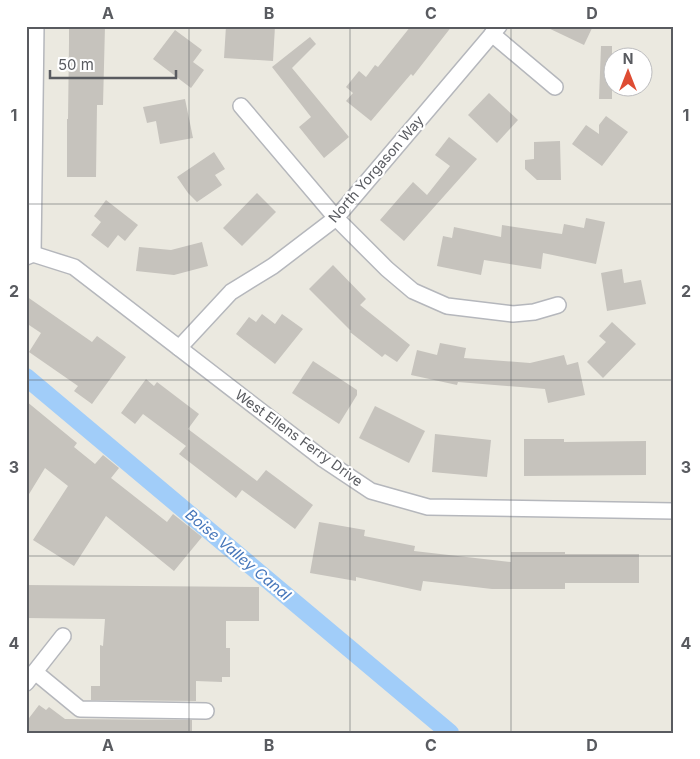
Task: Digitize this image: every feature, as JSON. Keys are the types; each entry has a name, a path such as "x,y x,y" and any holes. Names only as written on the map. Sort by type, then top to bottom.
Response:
{"street":[{"path":"30,256 36,26"},
{"name":"North Yorgason Way","path":"179,348 231,292 273,266 336,218 496,30 555,88"},
{"path":"241,106 336,218 386,269 413,291 448,306 512,314 534,312 558,306"},
{"name":"West Ellens Ferry Drive","path":"30,256 74,267 323,459 371,491 428,507 674,511"},
{"path":"63,636 30,677 80,709 206,710"}],"building":[{"path":"69,26 105,26 103,105 97,105 96,177 67,177"},
{"path":"226,26 275,26 273,61 224,58"},
{"path":"411,26 452,26 413,76 411,74 371,121 346,101 353,93 346,87 359,71 366,77 375,65 378,67"},
{"path":"544,26 593,26 584,45"},
{"path":"175,30 202,50 193,62 204,70 191,88 153,59"},
{"path":"310,37 316,44 292,68 349,137 324,158 299,127 311,117 272,67"},
{"path":"601,46 612,46 612,48 602,48 602,98 612,99 599,99"},
{"path":"489,93 518,120 497,143 468,115"},
{"path":"185,99 193,138 160,144 156,121 147,123 143,107"},
{"path":"606,116 628,132 602,166 572,144 586,125 599,134 599,125"},
{"path":"449,137 477,159 404,241 380,220 413,182 427,195 450,166 435,155"},
{"path":"560,141 561,180 537,180 525,169 525,160 534,159 534,142"},
{"path":"214,152 225,169 215,175 222,185 197,202 177,177"},
{"path":"257,193 276,212 242,246 223,228"},
{"path":"106,200 138,225 125,241 118,235 108,248 91,235 101,222 94,216"},
{"path":"586,218 605,222 596,264 543,253 541,269 484,260 481,275 437,266 443,236 452,238 454,227 501,237 502,225 562,234 564,224 584,228"},
{"path":"202,242 208,266 174,275 136,271 139,247 171,250"},
{"path":"333,265 366,299 360,305 410,345 397,362 385,354 382,357 350,332 309,289"},
{"path":"622,269 624,283 641,280 646,304 607,311 601,273"},
{"path":"26,296 92,342 97,336 126,357 92,404 74,391 78,386 29,352 41,333 26,323"},
{"path":"262,314 275,324 282,314 303,329 275,364 236,334 249,317 256,322"},
{"path":"612,322 636,344 603,378 587,362 606,342 599,336"},
{"path":"440,343 466,348 464,358 530,363 564,355 567,365 578,362 585,395 548,403 545,389 458,382 457,385 411,375 417,350 437,355"},
{"path":"313,361 357,390 357,395 339,424 292,393"},
{"path":"146,379 154,386 157,382 199,414 188,429 257,481 266,470 313,505 295,529 242,490 236,498 179,454 186,446 143,414 135,424 121,413"},
{"path":"26,401 77,443 74,447 95,464 103,455 119,468 111,478 167,522 173,514 202,537 174,571 106,516 74,566 33,540 68,486 45,468 26,499"},
{"path":"375,406 425,431 409,463 359,438"},
{"path":"435,434 491,440 487,477 432,472"},
{"path":"524,439 564,439 564,442 646,441 646,475 524,476"},
{"path":"319,522 365,530 364,536 415,546 414,551 511,562 511,552 639,554 639,583 565,583 565,589 492,589 423,581 421,591 356,577 356,581 310,573"},
{"path":"26,585 259,587 259,621 226,621 226,648 230,648 230,677 222,677 222,682 196,681 196,701 91,700 91,686 100,686 100,645 103,646 105,619 26,618"},
{"path":"39,705 46,710 49,707 65,719 192,720 192,733 26,733 26,722"}],"waterway":[{"name":"Boise Valley Canal","path":"26,377 450,733"}]}
